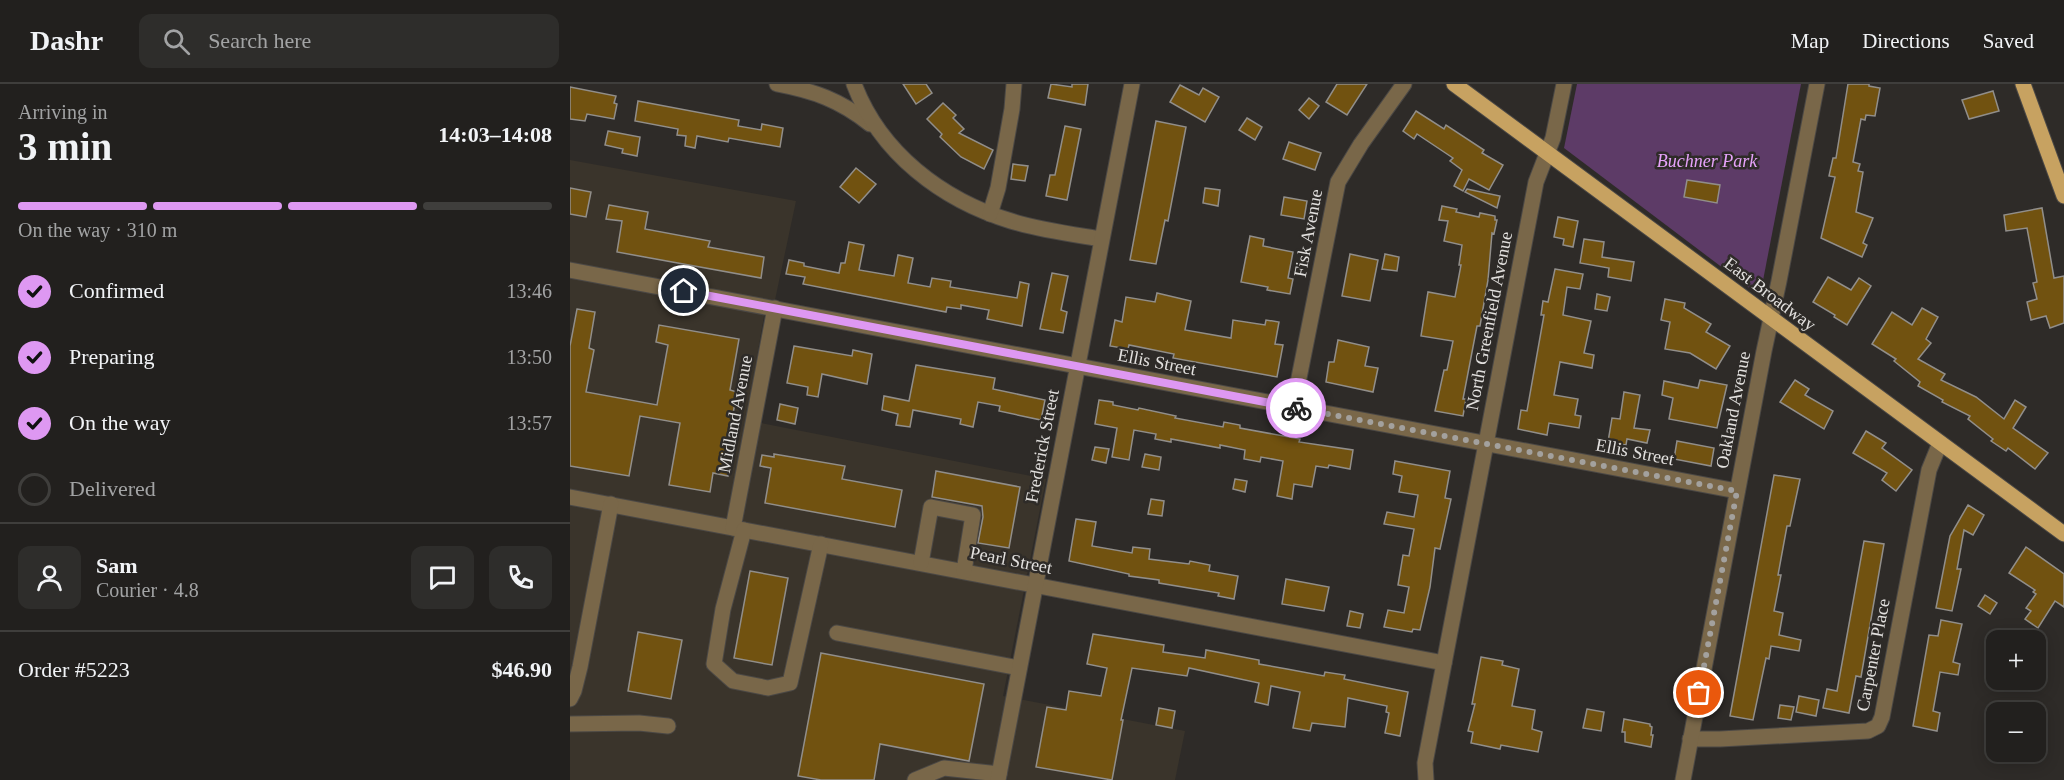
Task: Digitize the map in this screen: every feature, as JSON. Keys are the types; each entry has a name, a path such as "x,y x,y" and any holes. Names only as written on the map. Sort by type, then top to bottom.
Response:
{"main road":[{"name":"East Broadway","path":"1454,84 2064,534"},
{"path":"2023,84 2064,196"}],"street":[{"path":"782,84 812,91 852,109 877,130 921,175 948,194 990,214 1052,230 1101,239"},
{"path":"854,84 877,130"},
{"path":"990,214 998,188 1012,109 1014,84"},
{"name":"Frederick Street","path":"998,777 1132,84"},
{"name":"Fisk Avenue","path":"1293,408 1338,182 1361,144 1404,84"},
{"name":"North Greenfield Avenue","path":"1426,780 1425,763 1537,178 1556,127 1564,84"},
{"name":"Oakland Avenue","path":"1683,780 1817,84"},
{"name":"Ellis Street","path":"570,270 1737,491"},
{"name":"Midland Avenue","path":"775,308 714,664 733,681 768,688 790,683 821,544"},
{"name":"Carpenter Place","path":"1690,738 1720,739 1868,731 1878,726 1882,717 1929,470 1940,443"},
{"name":"Pearl Street","path":"570,497 1444,663"},
{"path":"570,699 580,667 611,504"},
{"path":"921,563 931,507 973,515 964,571"},
{"path":"837,633 1019,668"},
{"path":"570,724 639,723 668,726"},
{"path":"915,780 944,768 998,777"}],"shaded area":[{"path":"570,160 796,201 775,300 767,299 746,420 1046,479 1003,696 1185,731 1175,780 570,780"}],"green space":[{"name":"Buchner Park","path":"1577,84 1801,84 1760,296 1564,148"}],"building":[{"path":"903,84 926,84 932,93 916,104"},
{"path":"1051,84 1072,87 1072,84 1088,84 1085,105 1048,98"},
{"path":"1337,84 1367,84 1347,115 1326,102"},
{"path":"1848,84 1869,84 1869,86 1880,88 1875,116 1866,115 1865,120 1861,119 1853,162 1860,164 1858,171 1863,172 1856,212 1873,218 1863,243 1867,245 1862,257 1821,238 1835,177 1829,176 1833,158 1836,158"},
{"path":"1180,85 1199,95 1203,88 1219,97 1205,122 1170,102"},
{"path":"570,87 616,96 614,119 587,114 585,121 570,119"},
{"path":"1993,91 1999,111 1969,119 1962,100"},
{"path":"1309,98 1319,106 1309,119 1299,110"},
{"path":"638,101 739,120 738,126 761,130 762,124 783,128 780,147 729,138 728,142 697,136 695,148 685,146 686,136 677,135 678,129 635,121"},
{"path":"943,103 956,115 953,118 964,129 959,133 993,150 984,169 961,157 940,137 942,134 927,119"},
{"path":"1416,111 1444,129 1446,125 1484,150 1482,153 1503,165 1489,190 1469,179 1463,191 1454,186 1462,170 1450,161 1453,158 1417,134 1414,139 1403,131"},
{"path":"1247,118 1262,127 1255,140 1239,130"},
{"path":"1156,121 1186,127 1168,221 1165,220 1156,264 1130,260"},
{"path":"1065,126 1081,129 1067,200 1046,196 1050,175 1055,175"},
{"path":"608,131 640,137 637,156 622,153 623,149 605,145"},
{"path":"1289,142 1321,153 1315,170 1283,159"},
{"path":"1013,164 1028,166 1025,181 1011,179"},
{"path":"856,168 876,184 859,203 840,187"},
{"path":"1687,180 1720,185 1717,203 1684,197"},
{"path":"570,188 591,192 586,217 570,214"},
{"path":"1205,188 1220,190 1218,206 1203,203"},
{"path":"1467,189 1500,196 1497,208 1465,192"},
{"path":"1284,197 1307,201 1304,219 1281,215"},
{"path":"609,205 648,212 645,229 710,241 708,247 764,257 761,278 617,252 622,221 606,219"},
{"path":"1442,206 1479,217 1480,213 1495,216 1497,220 1494,234 1492,233 1488,280 1480,326 1477,326 1463,399 1466,399 1463,416 1435,411 1453,341 1421,336 1428,292 1455,297 1461,265 1459,265 1462,245 1444,241 1448,221 1439,220"},
{"path":"2042,208 2054,278 2064,276 2064,323 2050,328 2046,316 2031,320 2027,302 2037,299 2033,283 2037,282 2027,228 2006,231 2004,215"},
{"path":"1558,217 1578,221 1573,247 1563,245 1564,239 1554,237"},
{"path":"1250,236 1264,239 1263,246 1293,252 1288,278 1293,279 1290,294 1241,282"},
{"path":"1584,239 1604,242 1602,257 1634,262 1631,281 1608,277 1609,268 1580,263"},
{"path":"849,242 864,245 859,270 894,276 898,255 913,258 908,283 930,287 932,278 951,281 950,287 1017,298 1020,282 1029,284 1022,326 987,319 989,310 961,305 961,309 947,307 946,312 803,284 805,277 786,274 789,260 804,263 804,266 839,273 841,263 845,263"},
{"path":"1350,254 1378,260 1370,301 1342,296"},
{"path":"1385,254 1399,257 1397,271 1382,269"},
{"path":"1555,269 1583,274 1580,289 1567,287 1563,315 1591,321 1584,353 1594,355 1592,368 1560,362 1554,395 1578,399 1575,415 1581,416 1579,428 1549,423 1547,435 1518,429 1521,410 1527,411 1544,315 1541,315 1543,301 1548,302"},
{"path":"1052,273 1068,276 1061,310 1067,312 1063,333 1040,329"},
{"path":"1828,277 1851,290 1859,278 1871,286 1847,325 1813,302"},
{"path":"1157,293 1191,301 1185,330 1231,338 1233,320 1265,325 1266,320 1279,322 1275,344 1283,345 1277,377 1173,358 1174,354 1129,345 1128,349 1110,346 1115,320 1122,322 1126,297 1155,302"},
{"path":"1597,294 1610,297 1607,311 1595,309"},
{"path":"1665,299 1685,303 1684,308 1711,324 1706,332 1730,346 1716,369 1690,353 1665,349 1670,322 1661,320"},
{"path":"1922,308 1938,317 1926,339 1931,343 1918,359 1945,374 1941,380 1976,397 2004,419 2015,400 2026,407 2013,428 2048,453 2035,469 2008,448 2006,451 1991,441 1993,439 1968,419 1970,416 1942,402 1943,400 1918,386 1920,382 1894,361 1896,359 1872,344 1892,312 1912,325"},
{"path":"577,309 595,312 589,348 594,350 586,392 657,405 668,345 656,342 659,325 739,339 730,390 737,392 732,419 738,420 728,476 713,473 710,492 669,485 680,423 640,416 629,476 570,466 570,346"},
{"path":"1338,340 1369,347 1365,366 1378,368 1373,392 1326,382 1329,362 1334,362"},
{"path":"794,346 852,356 853,350 872,354 867,384 822,374 818,397 807,395 808,387 787,383"},
{"path":"916,365 995,378 993,389 1045,400 1041,420 999,411 1000,406 978,402 973,427 960,424 961,419 913,410 910,427 896,425 898,414 882,410 884,396 909,401"},
{"path":"1700,380 1727,385 1717,428 1669,419 1673,398 1662,395 1664,381 1698,388"},
{"path":"1795,380 1809,389 1805,395 1833,411 1824,429 1780,402"},
{"path":"1624,392 1640,395 1634,428 1650,430 1647,443 1627,439 1626,445 1608,442 1612,418 1620,419"},
{"path":"1099,400 1113,402 1113,405 1176,416 1175,418 1223,427 1224,422 1240,425 1240,428 1300,439 1299,442 1353,450 1350,469 1329,465 1328,468 1316,466 1312,487 1294,484 1292,499 1277,496 1283,461 1261,457 1260,462 1244,459 1245,450 1171,439 1171,442 1155,439 1156,434 1134,430 1129,460 1112,457 1117,428 1095,424"},
{"path":"780,404 798,408 795,424 777,420"},
{"path":"1866,431 1886,443 1882,448 1912,470 1896,491 1882,480 1887,473 1853,453"},
{"path":"1677,441 1714,448 1711,466 1674,459"},
{"path":"1095,447 1109,449 1106,463 1092,460"},
{"path":"774,454 845,466 842,479 902,490 895,527 765,503 771,468 760,466 762,455 774,457"},
{"path":"1145,454 1161,457 1159,470 1142,467"},
{"path":"1395,461 1450,471 1445,498 1451,499 1440,549 1435,548 1430,587 1420,630 1413,629 1412,632 1384,627 1388,610 1404,613 1409,587 1398,585 1403,555 1409,556 1414,529 1384,524 1387,512 1414,517 1418,495 1399,492 1402,476 1393,474"},
{"path":"936,471 1020,487 1009,548 978,543 983,517 982,506 932,497"},
{"path":"1774,475 1800,479 1790,526 1787,526 1774,611 1783,613 1779,635 1801,640 1799,651 1771,646 1769,659 1766,658 1753,720 1730,716"},
{"path":"1235,479 1247,481 1245,492 1233,489"},
{"path":"1151,499 1164,501 1162,516 1148,514"},
{"path":"1968,505 1984,515 1973,535 1964,530 1957,569 1961,569 1952,611 1936,608 1950,536"},
{"path":"1076,519 1096,522 1092,546 1132,553 1133,547 1150,549 1149,559 1189,564 1190,561 1210,565 1209,571 1238,576 1234,599 1218,596 1219,593 1159,583 1159,580 1129,576 1129,574 1069,561"},
{"path":"1864,541 1884,544 1861,677 1856,676 1849,713 1823,708 1827,689 1837,691"},
{"path":"2026,547 2064,574 2064,607 2055,601 2038,628 2025,619 2031,611 2026,608 2036,594 2033,592 2035,590 2009,573"},
{"path":"750,571 788,578 772,665 734,658"},
{"path":"1286,579 1329,587 1324,611 1282,604"},
{"path":"1985,595 1997,603 1990,614 1978,606"},
{"path":"1350,611 1363,614 1360,628 1347,626"},
{"path":"1941,620 1962,624 1953,662 1960,664 1958,675 1940,672 1933,711 1940,713 1937,731 1913,726 1929,635 1938,636"},
{"path":"638,632 682,640 671,699 628,691"},
{"path":"1093,634 1164,645 1163,652 1205,658 1206,650 1259,660 1259,664 1324,676 1325,672 1345,675 1344,679 1408,692 1400,736 1385,733 1389,713 1386,712 1387,706 1348,698 1345,727 1312,723 1310,731 1293,728 1300,692 1271,686 1268,705 1255,702 1259,683 1189,668 1187,676 1132,668 1112,780 1036,767 1047,707 1066,710 1069,691 1101,696 1107,668 1087,664"},
{"path":"821,653 984,684 969,761 880,744 874,780 821,780 798,776"},
{"path":"1481,657 1503,661 1502,665 1519,669 1512,706 1535,710 1532,729 1542,732 1538,752 1501,745 1500,749 1471,743 1473,732 1468,731 1475,704 1472,704"},
{"path":"1799,696 1819,700 1816,716 1796,712"},
{"path":"1780,705 1794,707 1791,720 1778,718"},
{"path":"1159,708 1175,711 1172,728 1156,725"},
{"path":"1587,709 1604,712 1601,731 1583,728"},
{"path":"1624,719 1650,724 1651,735 1653,735 1651,747 1625,742 1625,732 1622,732"}],"way so far":[{"path":"1296,408 1737,491 1699,693"}],"route":[{"path":"684,291 1296,408"}]}
